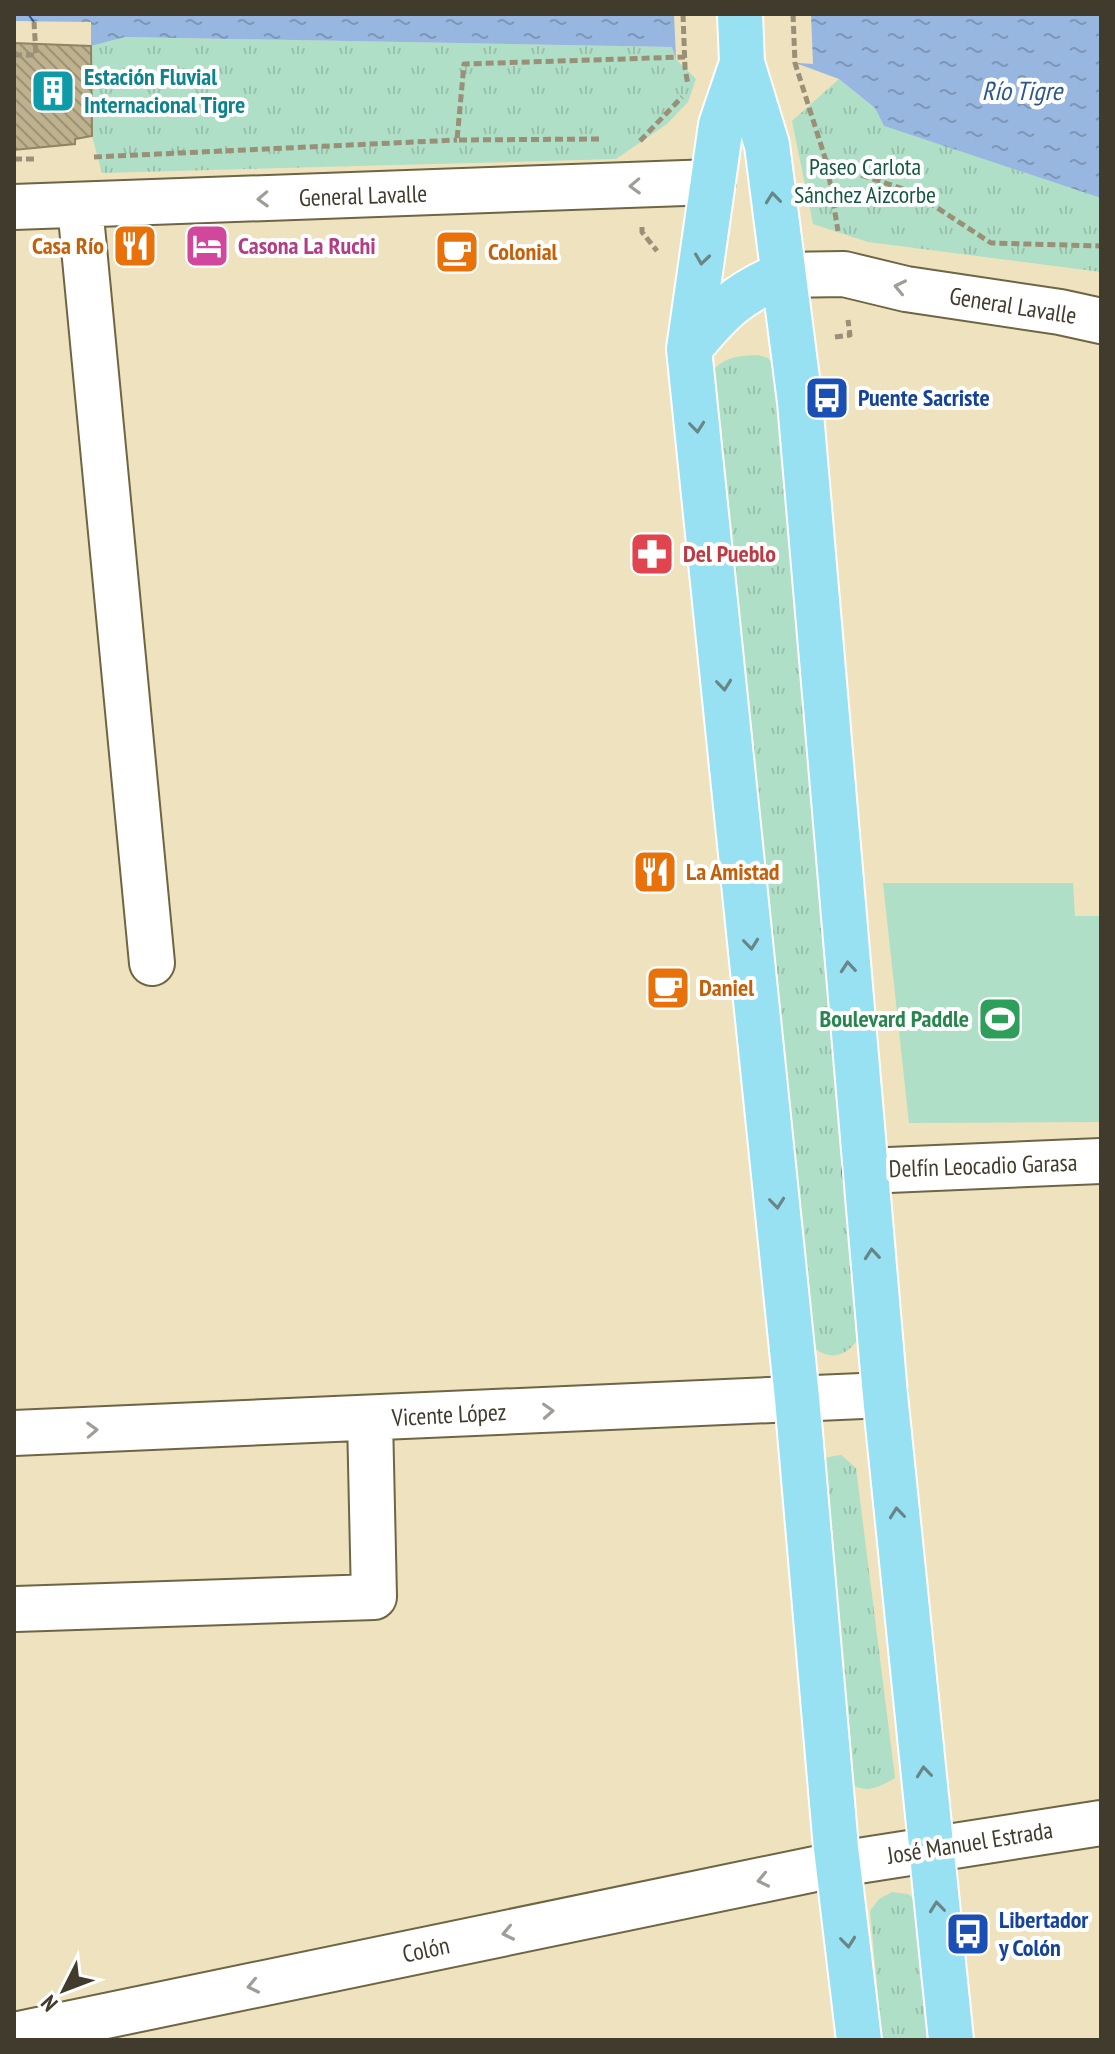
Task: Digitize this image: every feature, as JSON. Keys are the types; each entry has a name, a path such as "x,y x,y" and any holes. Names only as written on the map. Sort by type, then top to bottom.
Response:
{"main road":[{"path":"740,14 742,63 767,145 800,402 885,1395 951,2040"},
{"path":"742,63 721,125 689,349 797,1398 839,1864 859,2040"},
{"path":"689,349 725,307 751,288 782,275"}],"street":[{"name":"General Lavalle","path":"14,207 713,182"},
{"path":"80,206 152,963"},
{"name":"General Lavalle","path":"782,275 844,274 906,289 1101,321"},
{"name":"Delfín Leocadio Garasa","path":"865,1171 1101,1161"},
{"name":"Vicente López","path":"14,1433 885,1395"},
{"path":"16,1609 374,1597 370,1419"},
{"name":"José Manuel Estrada","path":"839,1864 1101,1823"},
{"name":"Colón","path":"14,2035 839,1864"}],"path":[{"path":"683,14 685,68"},
{"path":"793,14 795,63 827,164 850,335"},
{"path":"14,55 36,55 34,22"},
{"path":"457,140 464,64 685,57"},
{"path":"85,158 457,140 609,139"},
{"path":"14,159 41,159"},
{"path":"827,164 913,192 991,243 1101,246"}],"green space":[{"path":"125,37 673,47 676,59 696,79 688,102 667,124 616,159 102,173 92,136 91,46"},
{"name":"Paseo Carlota Sánchez Aizcorbe","path":"839,79 875,108 884,126 1101,198 1101,272 868,242 813,224 792,121"},
{"path":"758,355 768,358 777,369 861,1335 849,1349 836,1355 822,1353 807,1341 713,370 728,359"},
{"name":"Boulevard Paddle","path":"883,883 1073,883 1075,916 1101,916 1101,1122 909,1123"},
{"path":"841,1455 856,1468 895,1778 866,1789 838,1775 807,1470 828,1457"},
{"path":"892,1892 908,1894 921,1904 934,2040 882,2040 870,1911 879,1899"}],"water":[{"name":"Río Tigre","path":"14,14 1101,14 1101,198 884,126 875,108 839,79 782,58 676,59 672,47 125,37 91,46 14,43"}],"pier":[{"path":"674,14 811,14 813,64 770,61 682,65 676,59"},
{"path":"14,21 91,22 91,46 14,43"}],"building":[{"name":"Estación Fluvial Internacional Tigre","path":"14,43 91,46 92,136 75,139 75,144 14,150"}],"ferry route":[{"path":"28,14 34,22"}],"place":[{"name":"Estación Fluvial Internacional Tigre","path":"53,91"},
{"name":"Casa Río","path":"135,246"},
{"name":"Casona La Ruchi","path":"207,246"},
{"name":"Colonial","path":"457,252"},
{"name":"Puente Sacriste","path":"827,398"},
{"name":"Del Pueblo","path":"652,554"},
{"name":"La Amistad","path":"655,872"},
{"name":"Daniel","path":"668,988"},
{"name":"Boulevard Paddle","path":"1000,1019"},
{"name":"Libertador y Colón","path":"968,1934"}]}
